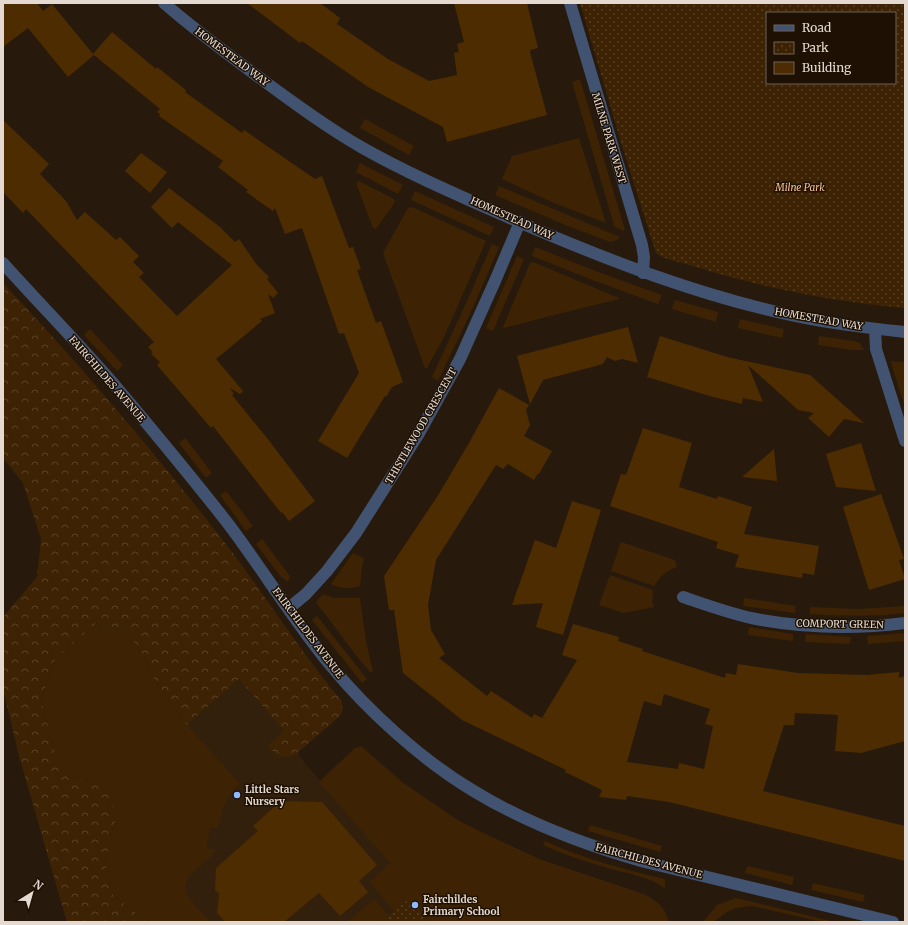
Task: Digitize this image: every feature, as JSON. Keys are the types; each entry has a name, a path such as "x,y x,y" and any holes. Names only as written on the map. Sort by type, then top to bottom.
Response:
{"street":[{"name":"HOMESTEAD WAY","path":"164,3 249,70 362,148 437,185 520,222 579,248 643,273 754,307 802,318 905,332"},
{"name":"MILNE PARK WEST","path":"570,3 642,244 644,257 643,273"},
{"name":"THISTLEWOOD CRESCENT","path":"289,608 306,594 327,571 356,533 418,435 460,359 520,222"},
{"name":"FAIRCHILDES AVENUE","path":"3,263 92,360 155,434 227,523 331,666 383,720 453,778 492,802 518,815 570,837 620,855 893,922"},
{"path":"875,329 876,349 905,441"},
{"name":"COMPORT GREEN","path":"683,597 724,611 756,619 782,623 815,626 905,624"}],"shaded area":[{"name":"Little Stars Nursery","path":"239,679 284,731 304,762 415,892 448,922 144,922 187,725"}],"green space":[{"name":"Milne Park","path":"580,3 905,3 905,308 852,302 773,288 722,275 669,259 656,253 623,149"},
{"path":"580,79 625,230 623,231 614,225 572,82"},
{"path":"365,119 414,146 409,155 360,128"},
{"path":"579,138 606,223 554,203 502,179 512,156"},
{"path":"360,163 403,185 398,194 356,172"},
{"path":"359,181 394,199 395,202 376,229 373,228 356,183"},
{"path":"499,186 620,237 617,240 610,242 565,225 495,195"},
{"path":"415,191 494,227 490,236 411,200"},
{"path":"412,207 486,241 444,337 427,368 425,368 383,253 408,208"},
{"path":"492,244 499,247 475,303 438,381 432,377"},
{"path":"535,247 662,295 658,304 595,281 532,256"},
{"path":"517,256 524,259 493,331 486,328"},
{"path":"533,262 619,299 504,328 503,327 530,263"},
{"path":"3,283 92,381 177,483 232,552 299,646 342,702 340,716 296,754 284,757 277,755 268,746 284,731 239,679 187,725 154,679 143,655 125,629 95,624 55,659 41,700 55,752 69,777 93,781 110,797 116,818 105,862 112,894 147,922 67,922 19,756 3,689 3,617 37,577 41,539 23,483 3,458"},
{"path":"675,300 718,312 716,322 672,309"},
{"path":"740,319 784,329 782,338 738,328"},
{"path":"90,329 123,365 117,371 84,335"},
{"path":"819,336 854,341 860,343 864,350 852,350 818,345"},
{"path":"891,361 905,362 905,407 892,366"},
{"path":"185,438 212,473 206,478 179,443"},
{"path":"226,491 253,526 246,531 220,495"},
{"path":"262,539 289,575 290,578 288,582 281,577 256,544"},
{"path":"621,542 672,559 675,561 677,567 664,574 654,586 611,571"},
{"path":"353,553 364,558 360,586 345,588 334,586 331,584"},
{"path":"610,575 653,590 652,602 654,607 624,613 599,605"},
{"path":"323,594 334,598 360,598 366,641 373,672 370,672 355,654 316,602"},
{"path":"744,598 796,606 795,613 743,606"},
{"path":"905,606 905,613 858,616 810,614 810,607 858,609"},
{"path":"317,616 367,679 362,683 312,620"},
{"path":"95,624 125,629 143,655 154,679 187,725 240,784 228,799 218,828 210,828 206,848 216,850 187,879 186,892 194,905 211,922 147,922 112,894 105,862 116,818 93,781 69,777 55,752 41,700 55,659"},
{"path":"749,627 793,634 793,641 748,635"},
{"path":"905,633 905,641 868,644 867,636"},
{"path":"806,634 851,637 850,644 805,642"},
{"path":"361,746 402,782 456,819 542,860 644,894 653,899 663,908 669,922 433,922 409,899 394,911 370,882 390,863 319,782 354,749"},
{"path":"590,825 662,846 660,852 588,831"},
{"path":"545,841 604,863 665,879 665,888 651,880 573,857 543,845"},
{"path":"747,866 794,877 792,885 745,873"},
{"path":"813,883 865,895 863,902 811,890"},
{"path":"735,898 835,922 822,922 752,906 736,908 727,912 713,922 703,922 717,905"},
{"path":"374,899 389,916 382,922 347,922"},
{"name":"Fairchildes Primary School","path":"409,899 433,922 382,922"}],"building":[{"path":"3,3 37,3 43,11 52,4 93,54 112,32 156,69 157,67 186,90 185,92 242,133 244,130 315,179 322,176 349,248 353,247 361,269 357,270 376,323 381,321 403,382 392,387 386,397 385,396 347,458 318,441 359,373 344,333 339,334 302,228 285,234 275,208 273,211 246,192 248,190 218,167 223,161 159,116 160,114 157,112 160,109 94,55 68,77 28,28 3,47"},
{"path":"247,3 320,3 340,18 337,24 388,59 429,81 457,75 454,53 459,52 457,44 464,42 454,3 527,3 538,48 530,50 530,52 547,115 447,142 443,127 368,87 302,41 300,43"},
{"path":"3,120 49,164 40,174 66,201 77,220 85,212 116,240 120,237 139,256 133,262 144,273 139,277 177,316 232,265 178,222 172,228 151,207 169,188 220,227 235,242 239,239 257,265 269,277 267,279 278,293 273,298 268,294 275,313 260,319 262,321 216,359 243,391 240,394 230,388 234,394 232,395 315,501 289,521 282,512 281,513 213,426 211,428 157,365 160,362 151,354 153,352 148,347 154,342 26,209 23,213 3,192"},
{"path":"141,153 167,172 150,193 125,171"},
{"path":"628,327 638,363 622,359 615,361 607,357 603,364 543,380 530,404 517,356"},
{"path":"660,336 727,357 810,375 864,423 844,419 829,437 808,418 814,413 798,410 748,365 763,402 743,398 742,404 647,377"},
{"path":"499,388 529,405 526,410 530,425 524,436 552,451 534,480 508,464 503,469 496,465 436,560 428,605 431,630 445,654 439,658 487,696 491,691 532,718 534,714 542,718 577,660 562,655 573,624 619,637 618,641 643,649 642,651 725,678 726,673 736,675 738,664 798,673 867,675 899,672 899,678 905,676 905,741 861,753 835,751 838,715 795,713 794,725 784,725 763,791 905,826 905,861 669,802 627,796 626,800 599,797 602,790 565,772 566,770 462,720 403,673 394,610 389,610 384,576 437,497","holes":["664,694 710,709 705,724 713,726 704,769 679,763 678,769 627,762 644,701 661,706"]},
{"path":"643,428 692,443 679,487 717,499 718,496 752,507 744,534 819,546 814,575 803,573 802,578 735,567 739,555 716,548 718,542 610,506 621,474 626,475"},
{"path":"861,443 876,491 836,487 826,454"},
{"path":"774,449 777,481 742,477"},
{"path":"881,494 904,559 899,560 905,579 869,590 843,507"},
{"path":"572,501 601,510 563,635 536,627 543,603 512,605 535,540 556,548"},
{"path":"281,801 322,802 377,865 359,881 368,892 340,916 319,893 284,922 225,922 217,913 219,894 215,890 216,868 258,831 253,826"}],"place":[{"name":"Little Stars Nursery","path":"237,795"},
{"name":"Fairchildes Primary School","path":"415,905"}]}
